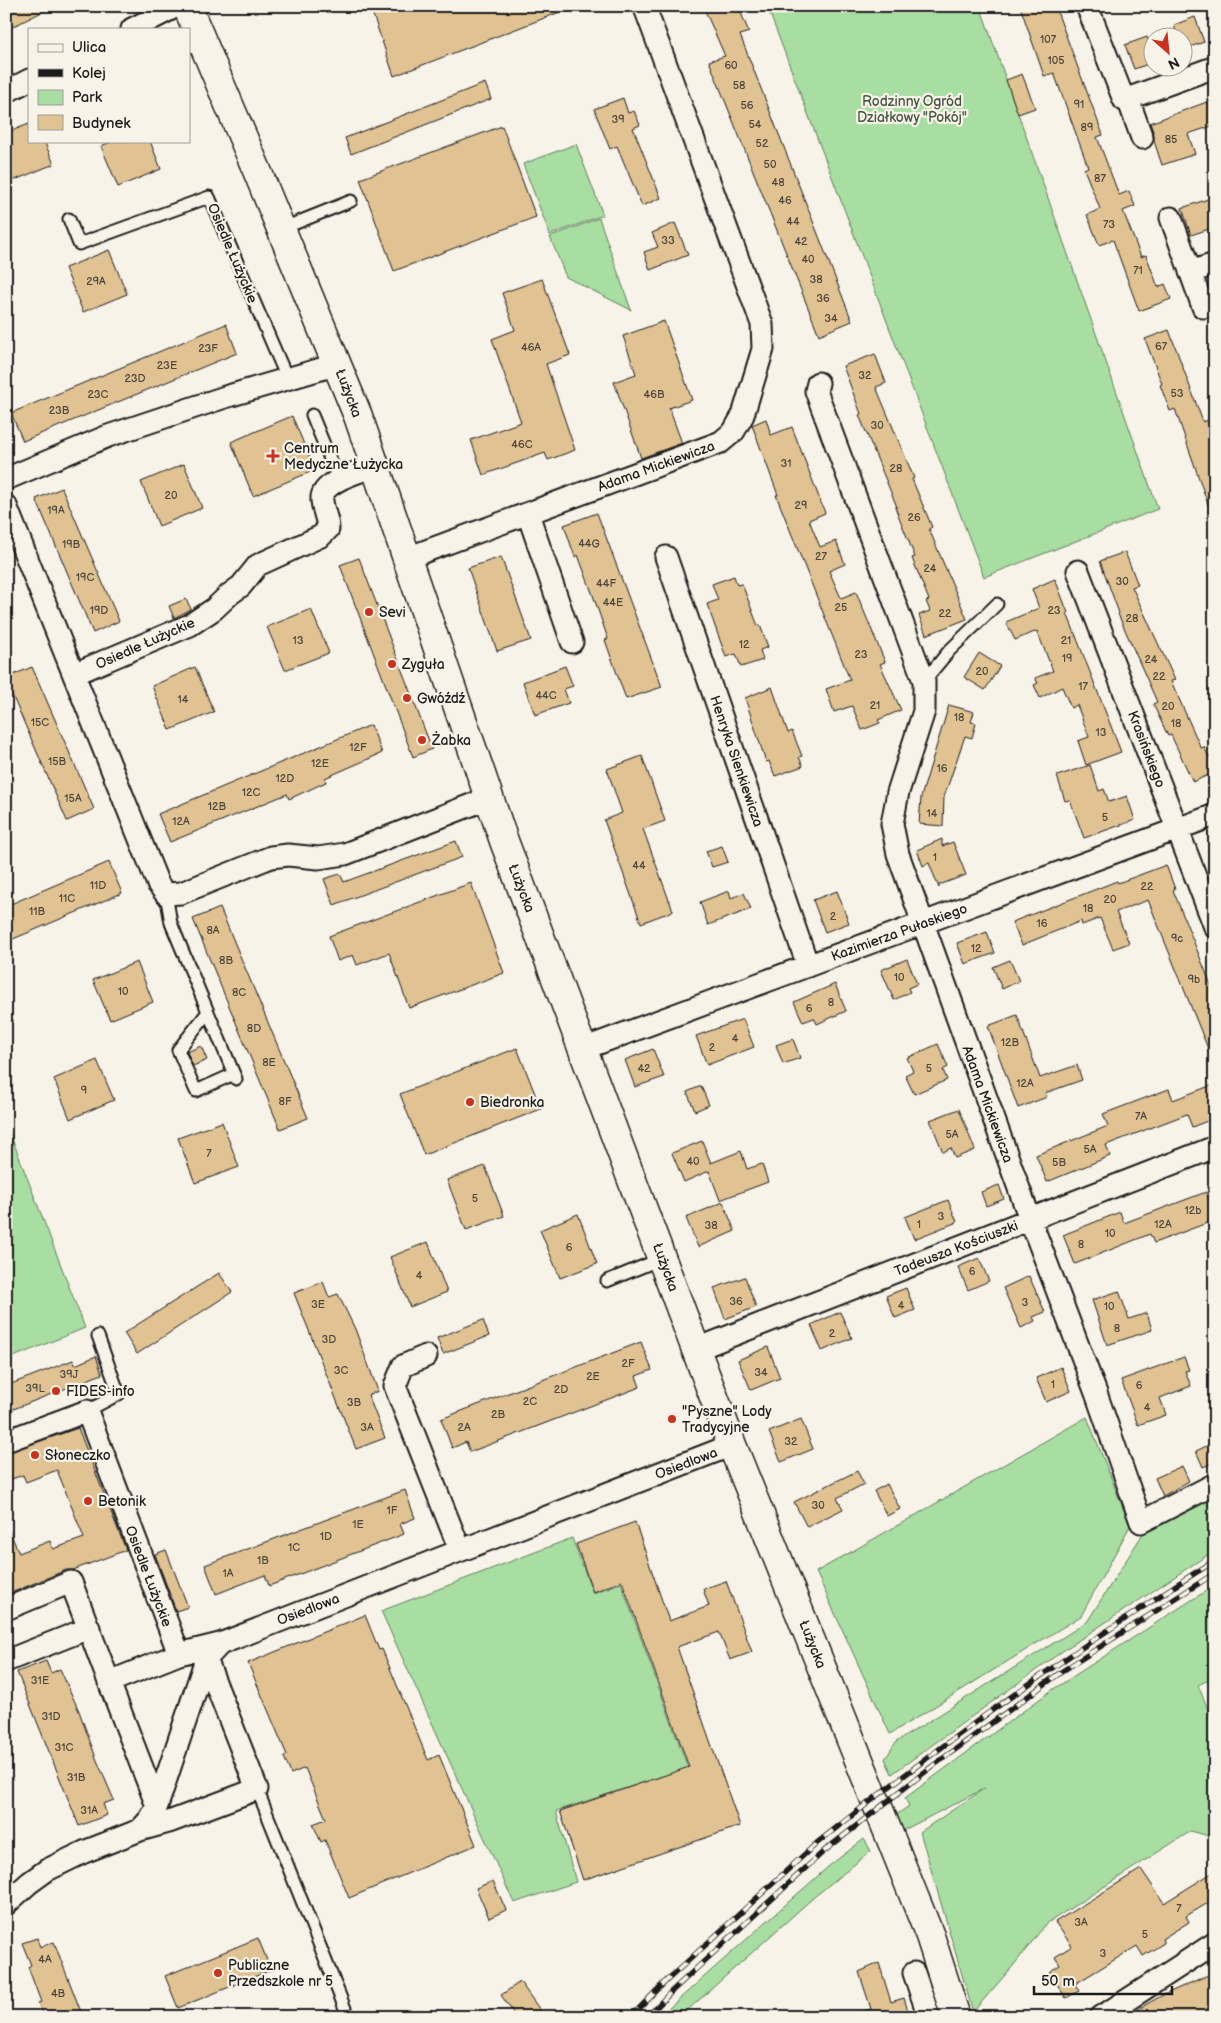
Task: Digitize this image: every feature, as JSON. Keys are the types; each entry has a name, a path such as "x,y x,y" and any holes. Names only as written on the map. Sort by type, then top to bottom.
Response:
{"street":[{"path":"134,28 177,6"},
{"name":"Łużycka","path":"186,6 338,364 376,466 489,798 732,1445 930,1936 956,2017"},
{"path":"1087,6 1124,100 1215,67"},
{"name":"Adama Mickiewicza","path":"406,558 721,442 734,431 743,415 763,349 762,324 647,7"},
{"path":"6,92 28,81"},
{"path":"1128,99 1142,138"},
{"path":"1171,218 1203,307"},
{"path":"1190,272 1215,264"},
{"path":"6,479 108,436 338,364"},
{"name":"Adama Mickiewicza","path":"818,383 816,391 924,681 924,711 898,792 892,824 898,854 1030,1219 1096,1392 1140,1522 1215,1484"},
{"name":"Osiedle Łużyckie","path":"74,674 190,625 214,610 241,586 258,565 321,536 328,528 322,498 324,491 351,473 376,466"},
{"path":"6,506 11,534 74,674 158,884 166,894 181,893 271,857 288,855 318,858 344,854 489,798"},
{"path":"528,514 572,642"},
{"name":"Henryka Sienkiewicza","path":"666,557 808,966"},
{"name":"Krasińskiego","path":"1078,571 1215,928"},
{"name":"Kazimierza Pułaskiego","path":"583,1049 1215,815"},
{"name":"Tadeusza Kościuszki","path":"697,1349 1215,1147"},
{"path":"426,1356 403,1366 395,1386 460,1550"},
{"path":"6,1441 87,1410"},
{"name":"Osiedle Łużyckie","path":"87,1410 178,1654"},
{"name":"Osiedlowa","path":"109,1682 178,1654 213,1652 460,1550 732,1445"},
{"path":"6,1608 71,1582 157,1806"},
{"path":"6,1661 89,1628"},
{"path":"6,1904 47,1870 84,1852 140,1830 169,1822 257,1789 213,1652"},
{"path":"140,1830 150,1819 157,1806 213,1652"},
{"path":"1101,2017 1215,1943"},
{"path":"914,1973 929,2017"}],"lane":[{"name":"Osiedle Łużyckie","path":"69,219 79,244 209,197 295,376"},
{"path":"281,229 351,201"},
{"path":"312,415 339,480"},
{"path":"924,681 949,651 997,604"},
{"path":"166,894 170,923 208,1012 235,1076 196,1091 178,1050 208,1012"},
{"path":"607,1281 662,1258"},
{"path":"87,1410 119,1394 98,1336"},
{"path":"257,1789 346,2011 340,2017"}],"green space":[{"name":"Rodzinny Ogród Działkowy \"Pokój\"","path":"767,6 980,6 1158,509 984,577"},
{"path":"576,144 603,215 550,235 523,164"},
{"path":"599,218 631,310 566,277 550,237"},
{"path":"6,1123 85,1328 6,1360"},
{"path":"1087,1417 1130,1526 1081,1616 890,1734 816,1572"},
{"path":"1215,1493 1215,1550 1064,1650 892,1774 885,1759 896,1742 1087,1622 1144,1532"},
{"path":"572,1538 593,1593 621,1583 688,1768 556,1811 576,1882 514,1903 381,1611"},
{"path":"1215,1585 1215,1677 1198,1685 1215,1726 1215,1836 1212,1837 1191,1831 1046,1924 973,2012 920,1832 985,1788 900,1832 892,1818 909,1806 905,1798 1052,1690"},
{"path":"864,1839 871,1851 814,1897 680,2017 659,2017 829,1866"}],"building":[{"path":"6,6 54,6 6,30"},
{"path":"370,6 573,6 573,7 394,76"},
{"path":"703,6 738,6 749,32 740,35 852,321 819,335 709,61 725,56"},
{"path":"1020,6 1055,6 1103,135 1097,137 1119,195 1129,191 1135,206 1123,211 1141,257 1146,255 1158,287 1165,284 1171,299 1139,311 1113,240 1099,245 1087,215 1100,209 1084,169 1088,167 1054,73 1044,76"},
{"path":"1195,17 1204,42 1194,46 1194,28 1175,28 1174,25"},
{"path":"1144,38 1144,66 1134,69 1125,45"},
{"path":"1022,74 1035,108 1018,114 1006,80"},
{"path":"485,83 491,99 351,154 345,138"},
{"path":"623,98 628,113 634,111 640,125 633,128 661,198 642,206 617,146 610,149 594,109"},
{"path":"1215,99 1215,125 1188,134 1195,154 1162,165 1150,123"},
{"path":"28,124 28,142 44,142 54,164 10,182 6,173 6,133"},
{"path":"502,126 536,217 394,271 360,179"},
{"path":"111,142 150,142 161,169 118,187 101,146"},
{"path":"1211,198 1215,209 1215,227 1191,235 1182,208"},
{"path":"675,223 688,255 650,270 644,252 658,247 652,233"},
{"path":"109,250 127,294 83,312 65,268"},
{"path":"542,279 570,355 546,364 575,450 548,460 545,453 483,475 471,440 521,422 492,339 515,330 502,293"},
{"path":"664,321 692,400 669,408 682,443 641,458 614,382 636,374 623,336"},
{"path":"226,324 237,353 23,441 11,413"},
{"path":"1169,330 1203,422 1208,420 1215,441 1215,515 1212,516 1175,409 1170,411 1145,339"},
{"path":"875,354 886,383 876,387 914,478 912,479 932,527 929,529 967,619 926,635 919,615 930,611 926,601 929,600 912,558 915,557 895,507 897,507 859,415 861,414 843,366"},
{"name":"Centrum Medyczne Łużycka","path":"292,416 315,470 253,496 231,442"},
{"path":"766,419 771,435 792,427 825,513 809,520 820,547 836,541 845,564 829,571 841,598 856,592 885,662 880,664 901,710 878,720 880,723 862,730 852,706 834,712 826,689 850,680 776,495 778,495 752,425"},
{"path":"184,464 202,508 159,526 141,482"},
{"path":"62,488 119,621 93,633 36,499"},
{"path":"597,513 662,687 626,699 605,640 608,639 594,598 578,555 575,557 564,525"},
{"path":"1125,552 1138,585 1132,587 1175,680 1171,681 1201,748 1204,747 1209,757 1215,755 1215,772 1193,782 1171,735 1168,736 1153,704 1157,702 1118,614 1100,561"},
{"path":"501,557 531,640 497,651 468,568"},
{"path":"359,558 432,749 413,757 340,565"},
{"path":"734,576 737,585 742,584 768,647 760,650 763,660 741,667 736,654 726,657 707,604 718,600 712,584"},
{"path":"1055,579 1121,752 1086,765 1078,741 1089,737 1077,705 1071,708 1062,687 1040,698 1034,685 1038,683 1035,678 1053,671 1037,631 1015,640 1006,622 1039,608 1032,589"},
{"path":"186,599 191,609 174,618 169,606"},
{"path":"311,609 329,653 285,670 267,627"},
{"path":"979,653 1000,666 985,690 964,677"},
{"path":"565,666 573,686 564,689 569,703 535,715 523,682"},
{"path":"32,667 94,809 67,821 6,681 6,678"},
{"path":"195,667 214,712 170,730 152,686"},
{"path":"772,687 788,733 792,731 802,756 799,757 803,766 775,776 769,761 766,762 745,698"},
{"path":"949,705 974,712 971,722 976,723 972,738 965,736 944,797 943,826 919,824 921,797"},
{"path":"371,725 382,753 325,778 326,782 289,799 287,794 170,842 158,814"},
{"path":"642,756 665,821 643,829 673,911 641,923 604,820 622,813 607,769"},
{"path":"1090,765 1099,791 1104,789 1109,802 1127,796 1135,820 1084,838 1070,800 1065,801 1057,776"},
{"path":"942,839 942,846 953,842 966,875 939,885 939,888 929,863 923,866 917,850"},
{"path":"456,841 462,857 334,905 324,879 340,874 344,882"},
{"path":"722,846 728,862 712,867 706,851"},
{"path":"109,862 122,893 6,942 6,906"},
{"path":"1166,865 1175,889 1173,890 1215,995 1215,1066 1148,900 1116,912 1129,943 1113,949 1100,918 1082,925 1081,921 1022,945 1012,922 1117,881 1118,883"},
{"path":"471,883 504,973 409,1008 389,953 357,965 353,955 338,961 329,936"},
{"path":"729,891 731,898 744,893 751,909 708,925 700,902"},
{"path":"837,891 849,923 825,932 813,900"},
{"path":"220,908 308,1118 280,1129 193,919"},
{"path":"987,932 995,953 965,964 957,943"},
{"path":"907,959 917,984 908,988 910,992 894,1000 881,970"},
{"path":"1010,960 1019,981 1002,989 993,967"},
{"path":"137,962 153,1002 110,1020 93,980"},
{"path":"835,984 846,1011 817,1024 814,1018 803,1022 794,1002"},
{"path":"1017,1015 1040,1078 1077,1065 1082,1080 1045,1093 1047,1097 1018,1108 988,1026"},
{"path":"743,1019 754,1047 707,1065 696,1036"},
{"path":"793,1039 800,1058 783,1064 776,1045"},
{"path":"938,1044 948,1067 943,1070 947,1080 914,1094 905,1075 913,1071 907,1058"},
{"path":"201,1046 207,1060 193,1066 187,1052"},
{"name":"Biedronka","path":"517,1048 541,1109 424,1155 400,1094"},
{"path":"653,1049 664,1077 635,1087 625,1060"},
{"path":"97,1060 114,1100 70,1119 54,1079"},
{"path":"1215,1084 1215,1118 1192,1127 1187,1114 1106,1145 1110,1156 1047,1182 1036,1155 1108,1126 1103,1114 1169,1089 1173,1100"},
{"path":"701,1086 709,1105 695,1111 687,1092"},
{"path":"959,1109 975,1150 955,1158 951,1148 943,1152 930,1120"},
{"path":"222,1122 239,1167 195,1183 178,1138"},
{"path":"702,1141 711,1163 741,1151 747,1169 762,1164 768,1182 720,1200 709,1171 684,1182 672,1153"},
{"path":"485,1166 504,1216 466,1230 447,1180"},
{"path":"999,1185 1004,1199 986,1206 981,1192"},
{"path":"1206,1192 1215,1215 1215,1220 1154,1243 1150,1234 1075,1264 1063,1235 1120,1212 1124,1223"},
{"path":"948,1200 957,1222 914,1239 905,1217"},
{"path":"723,1202 735,1231 698,1247 686,1218"},
{"path":"578,1214 597,1264 560,1278 540,1230"},
{"path":"428,1242 447,1292 410,1307 390,1257"},
{"path":"979,1258 989,1281 968,1290 958,1267"},
{"path":"219,1273 232,1292 137,1354 124,1333"},
{"path":"1029,1276 1045,1312 1033,1317 1035,1321 1021,1328 1003,1288"},
{"path":"745,1277 756,1307 725,1319 714,1288"},
{"path":"323,1282 329,1297 338,1294 355,1329 378,1391 368,1395 385,1438 356,1449 294,1293"},
{"path":"906,1288 915,1310 895,1318 886,1296"},
{"path":"1119,1291 1129,1319 1147,1313 1152,1330 1107,1345 1092,1300"},
{"path":"840,1312 852,1338 822,1351 811,1325"},
{"path":"483,1320 489,1336 443,1354 437,1338"},
{"path":"641,1342 652,1370 636,1376 640,1387 470,1452 466,1442 452,1448 441,1419"},
{"path":"768,1347 780,1378 751,1390 738,1360"},
{"path":"96,1356 102,1374 6,1412 6,1386 73,1360 75,1365"},
{"path":"1184,1357 1189,1370 1185,1371 1191,1386 1160,1398 1166,1415 1138,1425 1121,1380"},
{"path":"1061,1367 1071,1391 1046,1402 1036,1378"},
{"path":"801,1419 813,1449 781,1462 769,1432"},
{"name":"Betonik","path":"78,1428 126,1550 73,1570 66,1570 6,1595 6,1523 19,1553 50,1541 53,1549 84,1538 57,1470 26,1482 23,1475 6,1481 6,1453"},
{"path":"1215,1442 1215,1462 1203,1467 1196,1451"},
{"path":"1182,1466 1189,1481 1163,1496 1155,1478"},
{"path":"857,1471 864,1484 837,1498 843,1509 807,1527 794,1502"},
{"path":"887,1484 900,1509 887,1516 874,1491"},
{"path":"405,1490 415,1518 400,1524 404,1534 269,1586 265,1575 216,1594 205,1565"},
{"path":"635,1522 669,1621 709,1606 703,1589 726,1581 752,1652 730,1660 719,1632 677,1647 740,1826 583,1880 560,1811 689,1767 622,1581 593,1592 576,1544"},
{"path":"166,1550 188,1607 176,1611 155,1554"},
{"path":"365,1615 379,1650 382,1649 428,1760 439,1755 476,1845 349,1898 325,1840 321,1842 313,1824 326,1819 305,1768 291,1774 284,1757 287,1755 248,1663"},
{"path":"46,1661 51,1673 60,1669 79,1711 114,1800 103,1804 107,1815 79,1826 17,1672"},
{"path":"1141,1869 1164,1903 1215,1871 1215,1899 1186,1916 1189,1922 1162,1939 1164,1943 1143,1956 1137,1946 1075,1984 1079,1991 1066,1998 1049,1972 1060,1965 1055,1957 1072,1946 1055,1922"},
{"path":"493,1881 506,1910 489,1918 476,1888"},
{"path":"37,1938 40,1947 54,1942 83,2017 44,2017 38,2003 41,2002 28,1967 31,1965 22,1943"},
{"name":"Publiczne Przedszkole nr 5","path":"258,1938 271,1970 178,2008 165,1976"},
{"path":"879,1963 891,2002 904,1998 910,2017 856,2017 855,2014 871,2009 859,1972"},
{"path":"1215,1972 1215,2017 1124,2017 1161,1996"},
{"path":"520,1982 545,2017 516,2017 501,1995"}],"railway":[{"path":"631,2017 665,1982 817,1843 926,1759 1037,1678 1215,1561"},
{"path":"647,2017 673,1990 823,1852 930,1768 1064,1670 1215,1573"}],"place":[{"name":"Centrum Medyczne Łużycka","path":"273,456"},
{"name":"Sevi","path":"369,612"},
{"name":"Zyguła","path":"392,664"},
{"name":"Gwóźdź","path":"407,698"},
{"name":"Żabka","path":"422,740"},
{"name":"Biedronka","path":"470,1102"},
{"name":"FIDES-info","path":"56,1391"},
{"name":"\"Pyszne\" Lody Tradycyjne","path":"672,1419"},
{"name":"Słoneczko","path":"35,1455"},
{"name":"Betonik","path":"88,1501"},
{"name":"Publiczne Przedszkole nr 5","path":"218,1973"}]}
